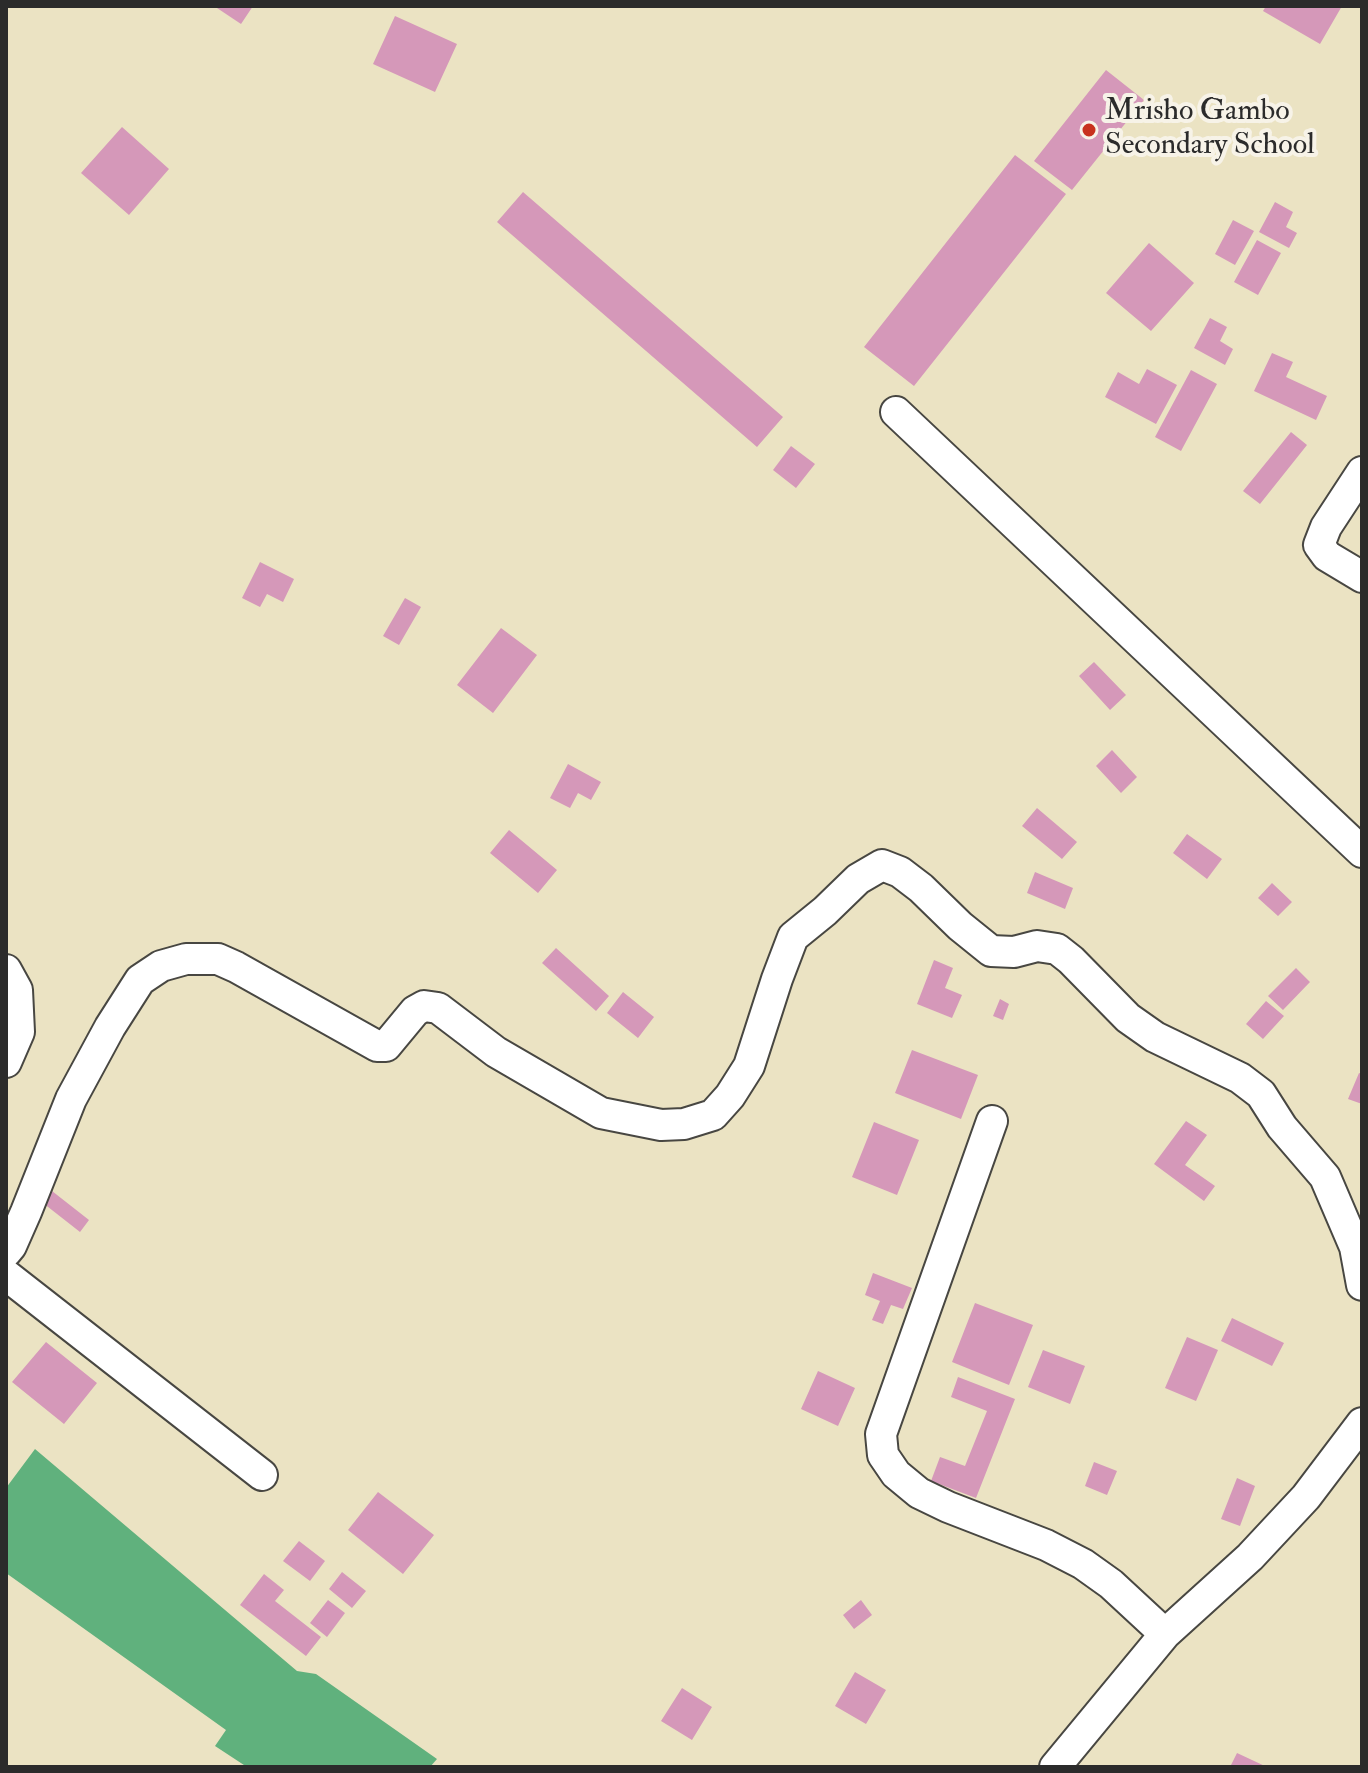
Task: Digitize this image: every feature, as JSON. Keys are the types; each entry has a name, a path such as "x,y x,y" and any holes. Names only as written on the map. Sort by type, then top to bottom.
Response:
{"street":[{"path":"896,412 1362,852"},
{"path":"1362,472 1326,527 1319,545 1327,556 1362,577"},
{"path":"6,1252 26,1212 71,1099 110,1027 140,980 161,966 186,959 218,959 377,1046 386,1046 415,1011 424,1006 438,1008 496,1052 601,1113 661,1125 684,1124 713,1115 730,1096 749,1066 793,937 858,879 882,865 900,872 921,888 991,951 1014,952 1037,946 1057,949 1128,1018 1155,1037 1240,1078 1261,1094 1282,1127 1325,1177 1355,1247 1362,1285"},
{"path":"6,970 17,990 19,1032 6,1062"},
{"path":"992,1121 881,1434 883,1455 896,1474 919,1493 1046,1545 1083,1564 1111,1584 1165,1634"},
{"path":"6,1275 262,1475"},
{"path":"1055,1767 1165,1634 1250,1557 1297,1507 1362,1423"}],"green space":[{"path":"35,1449 297,1671 316,1674 437,1759 430,1767 247,1767 215,1746 226,1730 6,1573 6,1488"}],"building":[{"path":"214,6 253,6 241,24"},
{"path":"1266,6 1342,6 1320,44 1263,11"},
{"path":"395,16 457,44 435,92 373,64"},
{"name":"Mrisho Gambo Secondary School","path":"1106,70 1144,100 1072,190 1034,161"},
{"path":"122,127 169,169 129,215 81,173"},
{"path":"1015,155 1066,194 914,386 864,347"},
{"path":"523,192 783,417 757,447 497,222"},
{"path":"1275,202 1293,212 1286,227 1297,233 1289,248 1259,232"},
{"path":"1233,220 1254,231 1235,265 1215,254"},
{"path":"1257,240 1281,253 1258,295 1234,282"},
{"path":"1149,243 1194,283 1151,331 1106,293"},
{"path":"1210,318 1227,327 1220,341 1233,349 1225,365 1194,348"},
{"path":"1272,353 1293,362 1286,377 1327,396 1316,420 1254,391"},
{"path":"1147,369 1177,385 1156,424 1105,397 1118,372 1139,384"},
{"path":"1191,370 1217,384 1181,451 1155,437"},
{"path":"1291,432 1307,445 1260,504 1243,491"},
{"path":"791,446 815,464 796,488 773,470"},
{"path":"260,562 294,579 283,602 267,594 260,607 242,598"},
{"path":"405,598 421,607 399,645 383,636"},
{"path":"501,628 537,655 493,713 457,685"},
{"path":"1094,662 1126,695 1110,710 1079,676"},
{"path":"1112,750 1137,777 1121,793 1096,766"},
{"path":"568,764 601,782 591,800 578,793 570,808 550,798"},
{"path":"1037,808 1077,842 1062,859 1022,826"},
{"path":"509,830 557,870 538,893 490,853"},
{"path":"1187,834 1222,859 1207,879 1173,853"},
{"path":"1035,872 1073,888 1065,909 1027,893"},
{"path":"1272,883 1292,902 1278,916 1258,898"},
{"path":"556,948 609,996 596,1011 542,963"},
{"path":"934,960 953,968 945,988 962,995 952,1018 917,1004"},
{"path":"1296,968 1310,982 1283,1010 1268,996"},
{"path":"623,992 654,1017 638,1038 607,1013"},
{"path":"1000,999 1009,1004 1003,1020 993,1016"},
{"path":"1266,1001 1284,1016 1263,1039 1246,1024"},
{"path":"912,1050 978,1075 961,1119 895,1093"},
{"path":"1359,1073 1362,1074 1362,1104 1348,1099"},
{"path":"1186,1121 1207,1135 1185,1165 1215,1186 1204,1201 1154,1164"},
{"path":"874,1122 919,1140 897,1195 852,1177"},
{"path":"52,1191 89,1220 80,1232 43,1203"},
{"path":"873,1273 912,1288 903,1309 891,1305 883,1324 872,1320 880,1301 865,1295"},
{"path":"975,1303 1033,1325 1009,1385 952,1362"},
{"path":"1232,1318 1284,1343 1272,1366 1221,1341"},
{"path":"1187,1337 1218,1350 1196,1401 1165,1388"},
{"path":"46,1342 97,1383 64,1424 12,1382"},
{"path":"1043,1350 1085,1366 1070,1404 1028,1387"},
{"path":"818,1371 855,1388 838,1426 801,1409"},
{"path":"958,1377 1015,1399 976,1498 931,1481 940,1457 965,1466 987,1411 951,1397"},
{"path":"1094,1462 1117,1471 1107,1495 1085,1486"},
{"path":"1237,1478 1255,1486 1240,1526 1221,1519"},
{"path":"378,1492 434,1535 403,1574 348,1530"},
{"path":"299,1541 325,1561 310,1581 283,1561"},
{"path":"342,1572 366,1591 352,1608 329,1589"},
{"path":"264,1574 284,1590 275,1601 321,1637 306,1656 240,1605"},
{"path":"328,1600 345,1613 327,1637 310,1623"},
{"path":"861,1600 872,1615 854,1629 843,1615"},
{"path":"855,1672 886,1690 866,1724 835,1706"},
{"path":"682,1688 712,1707 692,1740 661,1721"},
{"path":"1237,1753 1267,1767 1230,1767"}],"place":[{"name":"Mrisho Gambo Secondary School","path":"1089,130"}]}
